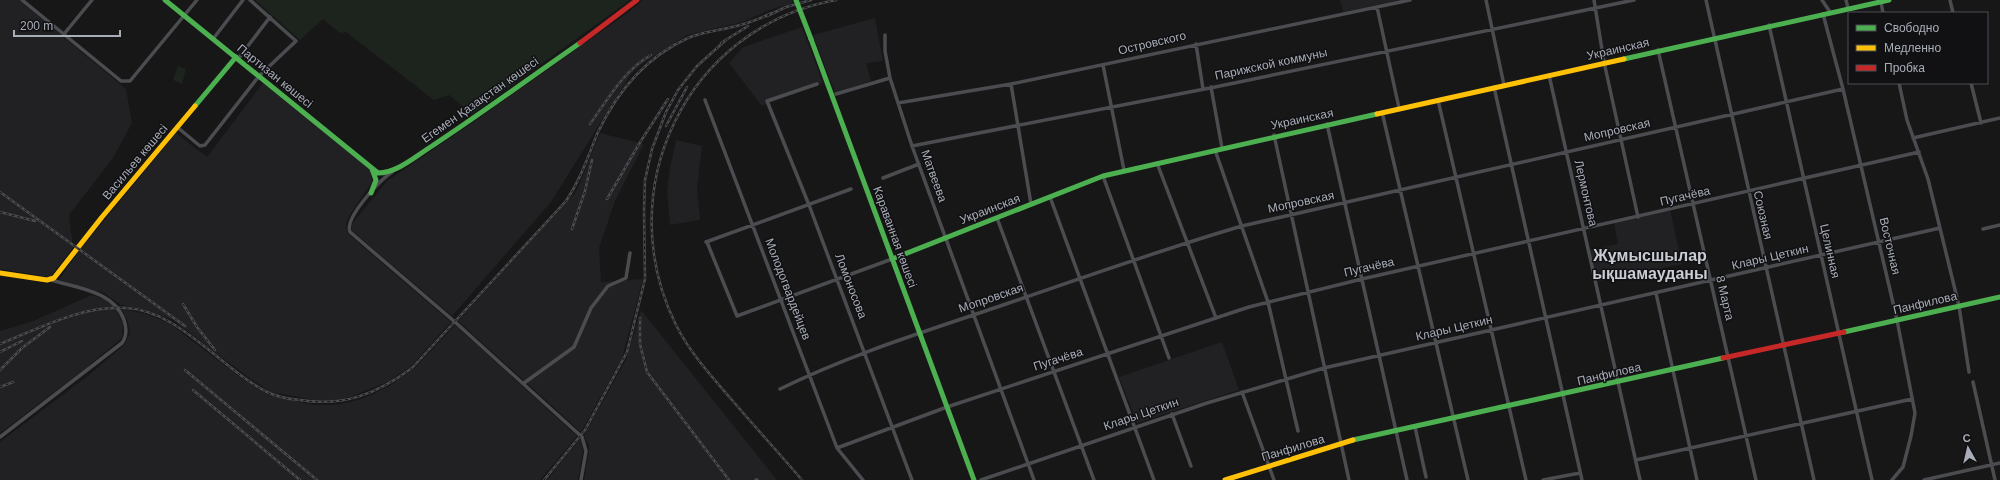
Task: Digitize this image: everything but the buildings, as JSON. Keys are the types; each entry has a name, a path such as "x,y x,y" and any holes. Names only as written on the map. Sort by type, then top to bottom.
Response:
{"street":[{"path":"22,0 121,81 126,82 130,81 197,0"},
{"path":"64,34 92,0"},
{"name":"Партизан көшесі","path":"165,0 371,168"},
{"path":"213,38 243,0"},
{"path":"177,127 200,146 204,146 259,76 296,41 250,0"},
{"name":"Егемен Қазақстан көшесі","path":"524,384 455,322 354,237 348,229 352,218 371,192 385,177 526,81 637,0"},
{"name":"Караванная көшесі","path":"796,0 974,480"},
{"name":"Островского","path":"898,102 1011,84 1410,0"},
{"path":"1486,0 1504,85"},
{"path":"1594,0 1604,62 1638,217"},
{"name":"Парижской коммуны","path":"912,146 1111,106 1211,88 1386,50 1634,0"},
{"name":"Союзная","path":"1706,0 1765,268 1814,480"},
{"path":"1822,0 1830,12"},
{"path":"1846,0 1848,8"},
{"name":"Украинская","path":"753,225 706,242 737,316 892,259 1103,176 1124,170 1215,150 1274,135 1438,100 1769,25 1889,0"},
{"path":"1950,0 1953,12"},
{"path":"1881,2 1883,12"},
{"path":"1377,7 1399,108"},
{"name":"Восточная","path":"1823,14 1843,89 1897,320 1915,413 1903,467 1892,480"},
{"name":"Васильев көшесі","path":"51,280 57,276 81,244 177,127 237,58 270,17"},
{"name":"Целинная","path":"1769,25 1872,480"},
{"name":"Матвеева","path":"885,35 884,51 890,78 912,146 1034,480"},
{"path":"1196,44 1203,89"},
{"name":"8 Марта","path":"1658,50 1756,480"},
{"path":"1102,65 1124,170"},
{"name":"Лермонтова","path":"1549,75 1640,480"},
{"path":"836,94 890,78"},
{"name":"Ломоносова","path":"817,84 767,101 809,205 912,480"},
{"path":"1011,84 1031,204"},
{"path":"1899,84 1907,120 1928,179 1959,306 1969,372"},
{"path":"1971,84 1981,122"},
{"path":"1494,87 1582,480"},
{"path":"1211,88 1222,148"},
{"name":"Мопровская","path":"780,389 865,353 920,333 1187,242 1242,226 1843,89"},
{"name":"Молодогвардейцев","path":"705,100 837,448 863,480"},
{"path":"1438,100 1526,480"},
{"path":"1382,112 1468,480"},
{"path":"1914,138 2000,118"},
{"path":"1327,124 1346,203 1407,480"},
{"path":"1274,135 1349,480"},
{"path":"1215,150 1268,302 1298,431"},
{"name":"Пугачёва","path":"837,448 1000,389 1268,302 1362,279 1694,205 1918,152"},
{"path":"1157,163 1216,318"},
{"path":"883,178 919,164"},
{"path":"371,168 383,173 396,169"},
{"path":"371,168 376,180 371,192"},
{"path":"1103,176 1169,358"},
{"path":"753,225 851,189"},
{"path":"1050,197 1154,480"},
{"path":"997,218 1094,480"},
{"path":"1983,230 2000,225"},
{"name":"Клары Цеткин","path":"981,480 1172,414 1286,378 1324,368 1940,228"},
{"path":"581,480 586,451 584,441 524,384 574,347 589,312 608,286 626,278 630,253"},
{"path":"0,273 51,280 102,296 113,302 122,314 126,334 122,343 0,437"},
{"path":"1656,293 1697,480"},
{"name":"Панфилова","path":"1225,480 1341,443 2000,297"},
{"path":"1973,382 1995,480"},
{"path":"1242,392 1274,480"},
{"path":"1636,460 1912,399"},
{"path":"1172,414 1191,466"},
{"path":"1415,427 1426,477"},
{"path":"1924,480 2000,463"},
{"path":"1543,480 1580,473"}],"shaded area":[{"path":"0,0 19,0 126,89 132,123 113,158 69,215 73,248 50,277 0,269"},
{"path":"255,0 630,0 472,114 449,95 434,100 346,32 340,33 323,19 300,40"},
{"path":"643,0 792,0 793,3 769,10 742,22 687,35 643,63 632,73 551,202 452,316 352,231 351,226 355,220 387,181 626,14"},
{"path":"1340,0 1401,0 1343,12"},
{"path":"875,18 883,61 866,63 871,81 835,93 813,35"},
{"path":"802,27 823,83 762,106 729,63 743,47"},
{"path":"178,66 186,69 182,84 173,80"},
{"path":"263,83 371,170 372,182 349,216 346,223 347,233 451,322 410,367 387,382 350,397 335,400 315,400 271,392 248,377 173,320 147,310 121,305 104,293 59,280 79,251 176,133 207,157"},
{"path":"600,133 644,144 615,201 599,248 601,282 643,279 622,358 581,432 458,321 577,190"},
{"path":"676,140 702,146 697,188 700,220 670,225 667,191"},
{"path":"1670,210 1682,264 1598,282 1589,250 1618,244 1614,223"},
{"path":"92,295 107,300 115,307 123,324 122,338 81,372 0,433 0,331 33,321"},
{"path":"122,309 146,314 169,323 245,381 268,395 314,405 336,405 351,402 367,397 389,386 414,369 455,325 577,436 540,480 0,480 0,442 89,375 124,345 130,334 128,322"},
{"path":"641,310 777,480 584,480 589,445 584,435 626,360"},
{"path":"1222,342 1239,390 1137,423 1119,377"},
{"path":"580,439 583,451 578,480 547,480"}],"railway":[{"path":"767,16 786,7 811,0"},
{"path":"802,480 709,374 676,325 657,273 652,221 658,170 675,122 702,79 738,43 783,16 836,0"},
{"path":"0,344 46,325 78,314 110,308 127,308 161,317 191,336 259,388 283,398 316,402 331,402 345,400 373,391 386,385 412,368 566,201 580,176 598,132 606,117 624,89 646,65 659,55 688,38 742,24 772,13"},
{"path":"721,43 748,26"},
{"path":"544,480 585,430 627,352 645,279 645,180 652,149 666,112 678,90 697,66 726,40"},
{"path":"590,124 617,86 641,61 651,55"},
{"path":"666,126 687,87"},
{"path":"607,199 639,144 668,99"},
{"path":"572,229 585,191 592,160"},
{"path":"0,192 185,326"},
{"path":"0,212 35,221"},
{"path":"183,304 197,327 215,350"},
{"path":"640,318 640,344 647,372 729,480"},
{"path":"0,370 22,348 50,327"},
{"path":"0,352 22,341"},
{"path":"185,370 317,480"},
{"path":"0,387 13,382"},
{"path":"193,390 300,480"}],"traffic: fast":[{"path":"165,0 378,173 392,170 413,159 580,43"},
{"path":"796,0 811,39"},
{"path":"1624,59 1889,0"},
{"path":"811,39 974,480"},
{"path":"195,106 236,57"},
{"path":"892,259 1103,176 1377,114"},
{"path":"371,193 376,180 372,169"},
{"path":"1844,332 2000,297"},
{"path":"1353,440 1723,358"}],"traffic: slow":[{"path":"1377,114 1624,59"},
{"path":"0,273 47,280 54,278 102,217 195,106"},
{"path":"1225,480 1353,440"}],"traffic: jam":[{"path":"580,43 637,0"},
{"path":"1723,358 1844,332"}],"district":[{"name":"Жұмысшылар ықшамауданы","path":"1650,264"}]}
